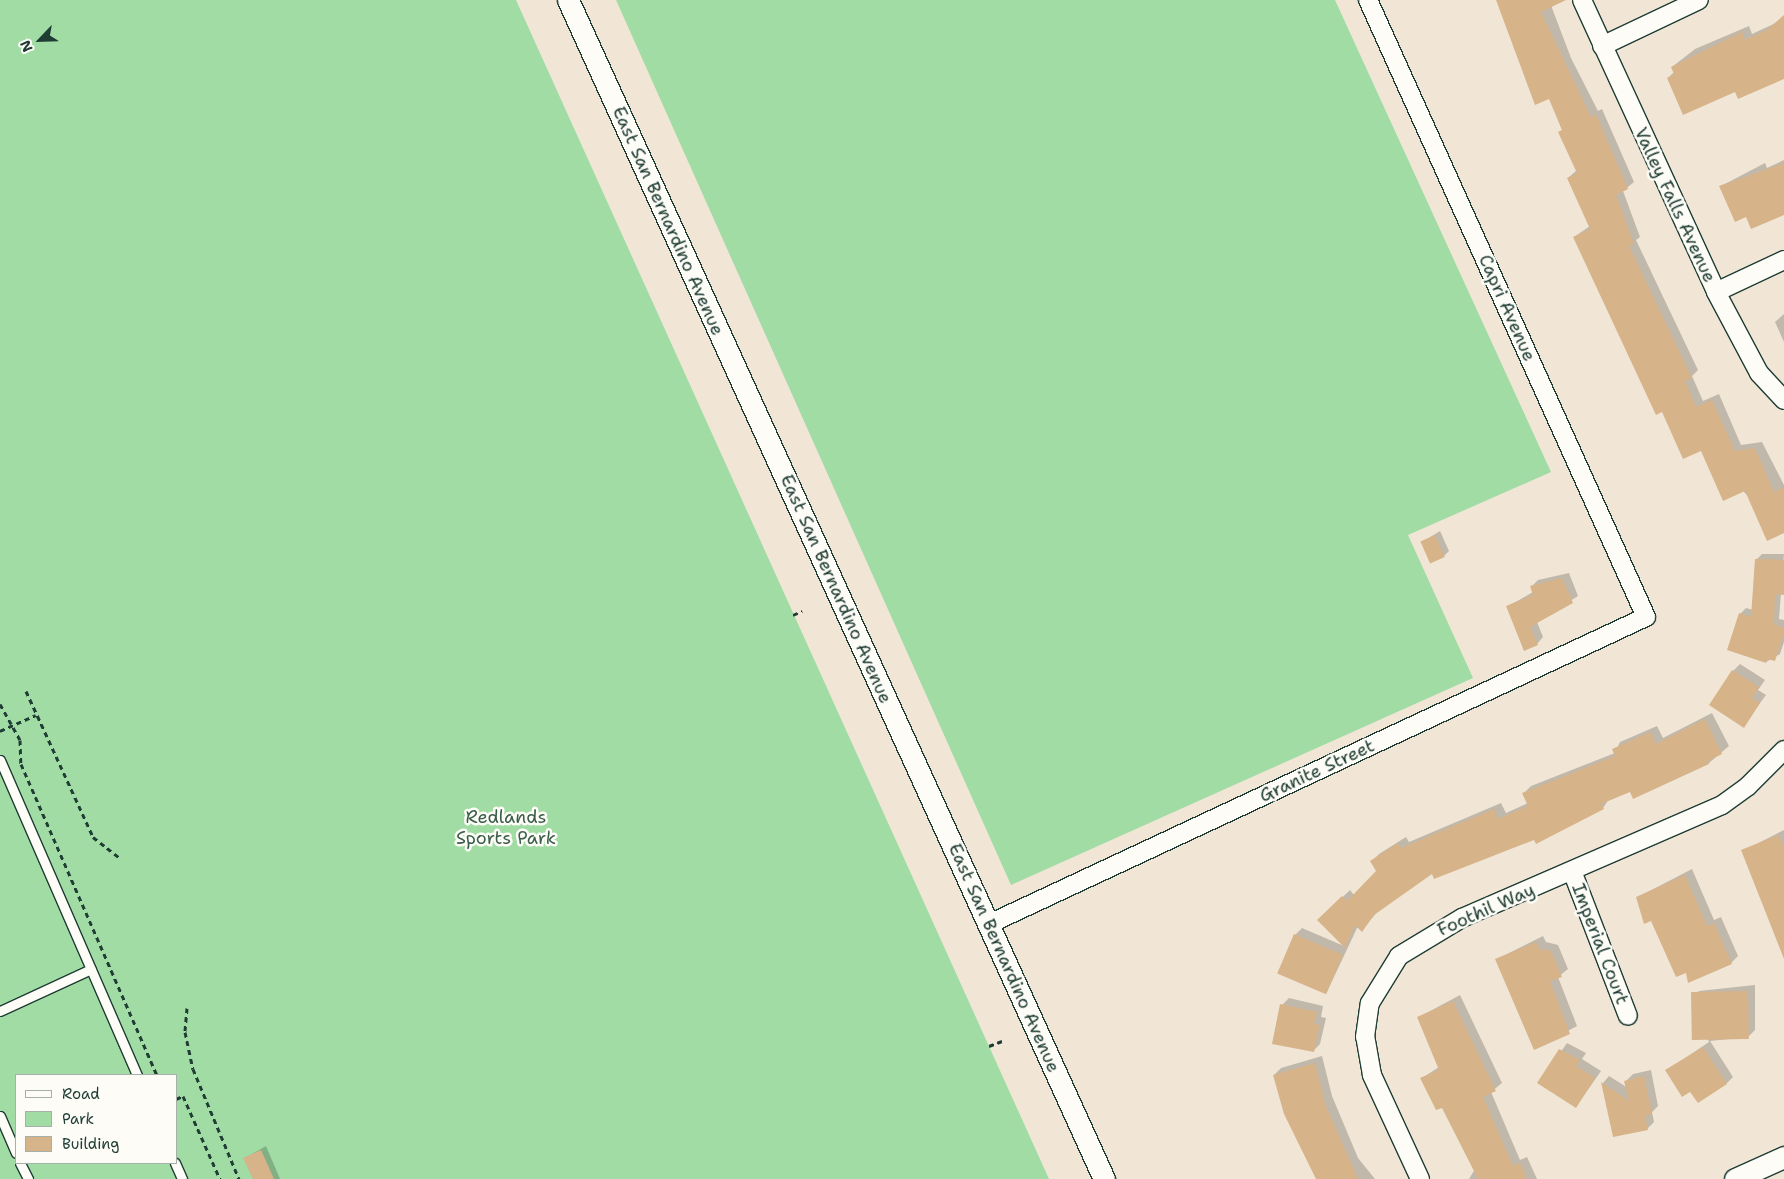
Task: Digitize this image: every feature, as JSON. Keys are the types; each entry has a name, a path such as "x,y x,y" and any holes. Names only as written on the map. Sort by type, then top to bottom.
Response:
{"street":[{"name":"East San Bernardino Avenue","path":"568,0 1104,1179"},
{"name":"Capri Avenue","path":"1368,0 1646,617"},
{"name":"Valley Falls Avenue","path":"1582,0 1716,292 1759,373 1784,400"},
{"path":"1602,46 1699,0"},
{"path":"1716,292 1784,260"},
{"name":"Granite Street","path":"989,924 1646,617"},
{"name":"Foothil Way","path":"1420,1179 1372,1075 1365,1037 1375,994 1384,976 1414,944 1572,871 1722,805 1782,757"},
{"name":"Imperial Court","path":"1572,871 1628,1016"},
{"path":"1739,1178 1784,1157"}],"lane":[{"path":"0,760 137,1074"},
{"path":"0,1011 91,969"},
{"path":"0,1116 15,1151"},
{"path":"20,1164 28,1179"},
{"path":"175,1164 182,1179"}],"path":[{"path":"793,615 802,610"},
{"path":"26,691 93,837 119,857"},
{"path":"0,704 13,726 23,752 21,764 157,1074"},
{"path":"0,731 36,715"},
{"path":"187,1008 185,1032 193,1069 239,1179"},
{"path":"989,1046 1002,1041"},
{"path":"178,1098 183,1096 220,1179"}],"green space":[{"name":"Redlands Sports Park","path":"0,0 516,0 1049,1179 0,1179"},
{"path":"616,0 1335,0 1551,472 1408,535 1473,678 1011,885"}],"building":[{"path":"1496,0 1566,0 1541,12 1591,117 1596,114 1628,189 1616,195 1634,244 1629,246 1692,378 1685,381 1696,407 1712,400 1735,451 1755,448 1774,492 1784,487 1784,533 1767,541 1745,491 1723,501 1701,451 1683,459 1662,412 1656,415 1573,237 1590,229 1567,178 1577,173 1558,132 1562,130 1549,99 1535,105"},
{"path":"1784,15 1784,79 1738,99 1735,92 1683,115 1667,78 1674,74 1671,67 1742,32 1745,40 1767,30"},
{"path":"1784,163 1784,215 1751,229 1746,217 1735,222 1719,186"},
{"path":"1435,535 1445,557 1430,563 1420,542"},
{"path":"1755,559 1784,560 1784,595 1775,594 1774,624 1784,628 1784,633 1775,661 1767,659 1766,663 1727,650 1739,613 1751,617"},
{"path":"1562,578 1573,603 1530,627 1538,645 1524,651 1506,606 1533,595 1530,586"},
{"path":"1732,670 1759,687 1752,698 1760,703 1744,728 1709,705"},
{"path":"1705,719 1722,754 1708,761 1709,764 1633,799 1630,792 1601,804 1604,809 1536,844 1534,840 1434,879 1432,874 1374,915 1362,932 1355,925 1345,948 1317,920 1342,896 1347,901 1376,871 1370,861 1398,843 1401,848 1494,809 1498,819 1528,806 1522,793 1615,756 1612,749 1650,732 1656,744"},
{"path":"1778,835 1784,848 1784,959 1741,850"},
{"path":"1685,875 1707,926 1714,923 1732,964 1688,983 1686,973 1676,977 1651,921 1644,924 1636,897"},
{"path":"1294,934 1343,955 1326,994 1277,974"},
{"path":"1536,942 1539,949 1551,951 1562,977 1550,981 1570,1034 1534,1050 1495,959"},
{"path":"1748,991 1749,1039 1692,1040 1691,992"},
{"path":"1453,1001 1496,1091 1483,1097 1513,1166 1520,1163 1527,1179 1478,1179 1442,1108 1436,1110 1420,1078 1439,1070 1417,1017"},
{"path":"1280,1004 1317,1012 1314,1024 1320,1025 1314,1052 1272,1044"},
{"path":"1703,1047 1727,1084 1698,1103 1690,1092 1682,1097 1665,1070"},
{"path":"1559,1049 1580,1060 1576,1066 1595,1078 1576,1108 1537,1083"},
{"path":"1315,1063 1325,1104 1358,1179 1316,1179 1284,1114 1273,1075"},
{"path":"1644,1076 1652,1114 1645,1116 1648,1130 1613,1137 1601,1082 1629,1101 1624,1081"},
{"path":"261,1150 274,1179 253,1179 243,1158"}]}
